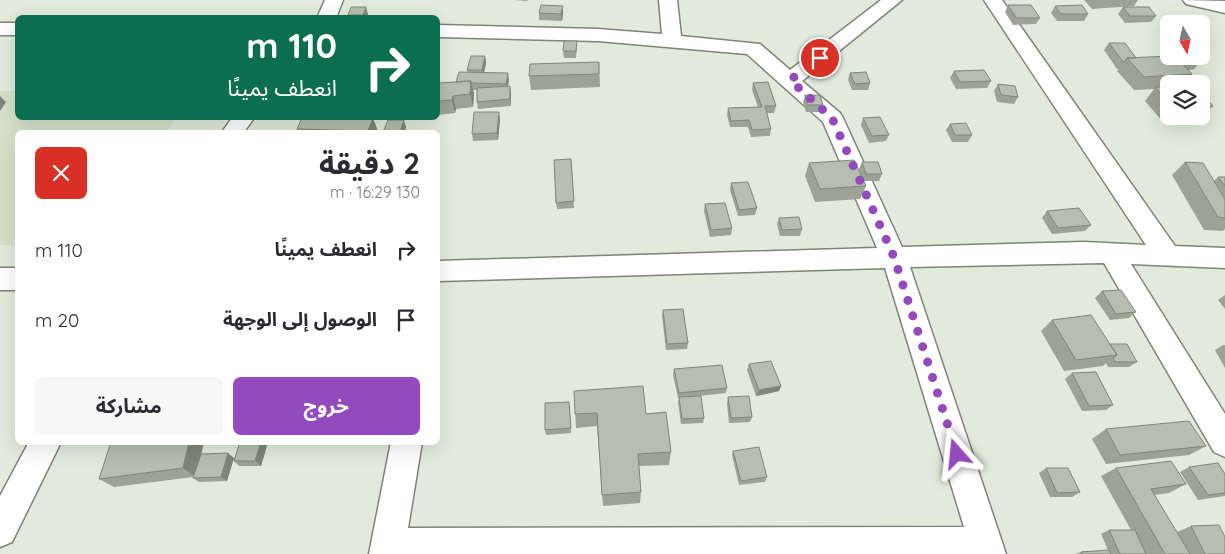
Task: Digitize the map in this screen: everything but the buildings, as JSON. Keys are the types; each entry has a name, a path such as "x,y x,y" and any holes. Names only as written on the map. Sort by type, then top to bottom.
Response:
{"street":[{"path":"327,15 334,0"},
{"path":"668,0 672,41"},
{"path":"790,80 893,0"},
{"path":"993,0 1167,255"},
{"path":"1192,0 1225,7"},
{"path":"0,29 15,29"},
{"path":"406,445 387,550 987,549 894,257 832,118 753,48 598,35 440,32"},
{"path":"440,275 894,257 1084,252 1225,258"},
{"path":"1111,253 1225,442"},
{"path":"0,278 15,279"},
{"path":"0,530 44,445"}],"shaded area":[{"path":"0,91 15,91 15,120 174,120 168,130 15,130 15,246 0,245"}],"route":[{"path":"820,58 790,80 832,118 894,257 957,454"}]}
